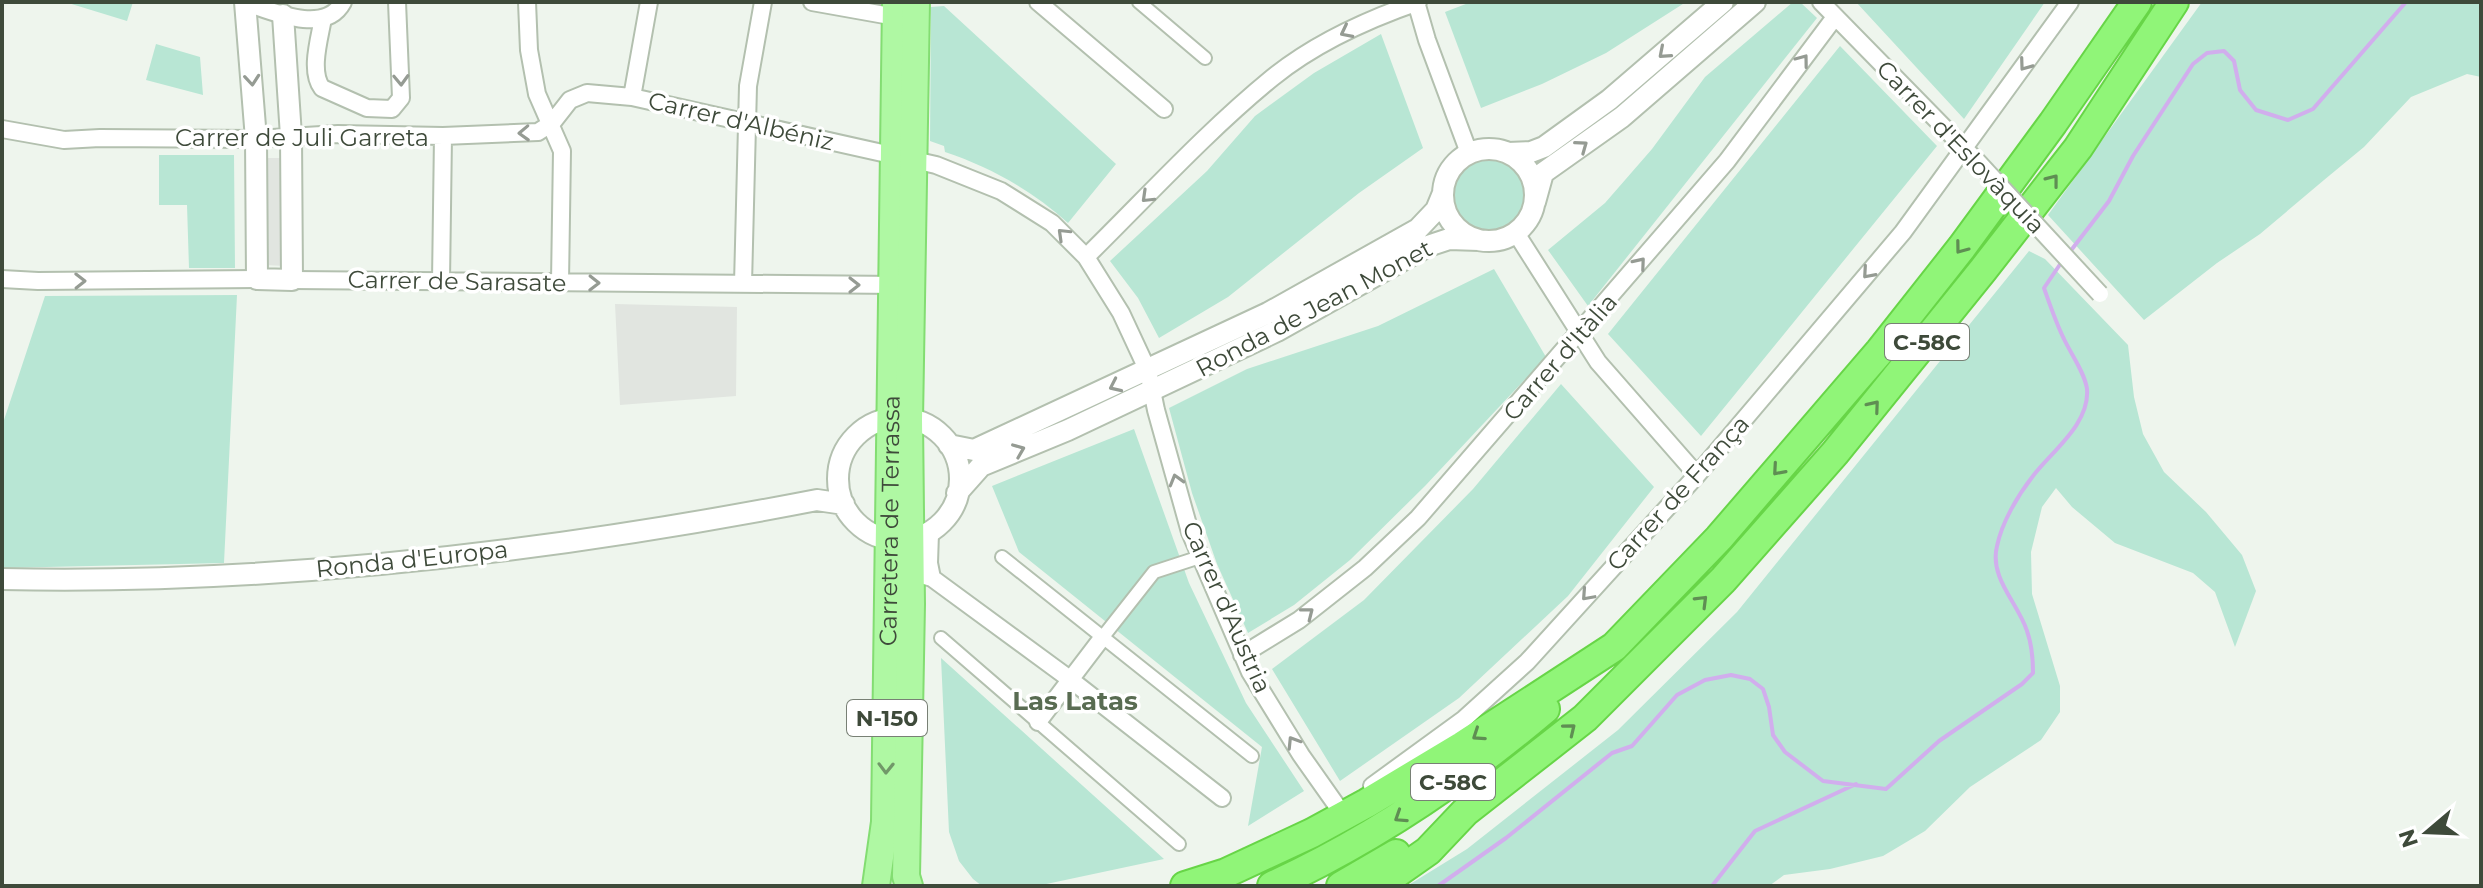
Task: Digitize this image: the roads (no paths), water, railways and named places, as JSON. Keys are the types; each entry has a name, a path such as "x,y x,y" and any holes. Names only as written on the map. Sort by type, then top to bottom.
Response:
{"highway":[{"name":"C-58C","path":"1272,886 1366,838 1445,788 1501,746 1614,647 1719,538 1880,351 2044,136 2137,2"},
{"name":"C-58C","path":"1341,886 1465,812 1585,718 1723,580 1873,408 1983,270 2078,148 2174,2"},
{"path":"1189,884 1226,873 1262,857 1367,803 1450,754 1614,647"},
{"path":"1378,886 1428,851 1465,812"}],"main road":[{"name":"Carretera de Terrassa","path":"876,886 885,822 899,540 903,7"},
{"name":"Carretera de Terrassa","path":"902,285 913,212 904,158"},
{"path":"899,540 922,575"},
{"name":"Carretera de Terrassa","path":"909,886 906,876 922,575"}],"street":[{"path":"257,279 256,139 245,2 276,9 296,18 326,17 339,10 343,2"},
{"path":"326,17 317,82 322,88 367,108 392,109 401,98 397,2"},
{"path":"527,2 529,50 537,94 562,151 560,282"},
{"path":"632,97 649,2"},
{"path":"743,284 745,122 763,2"},
{"path":"812,2 903,7"},
{"path":"1038,2 1164,109"},
{"path":"1139,2 1205,58"},
{"path":"1086,257 1230,115 1273,77 1325,42 1379,15 1417,2 1427,40 1469,153"},
{"path":"1723,2 1609,100 1549,144 1531,152 1508,153 1484,149 1469,153 1453,165 1445,179 1443,193 1445,209 1452,224 1479,240 1501,240 1516,233 1531,213 1543,173 1622,117 1755,2"},
{"name":"Carrer d'Eslovàquia","path":"1821,2 1970,154 2100,294"},
{"name":"Carrer de França","path":"1189,884 1374,784 1464,719 1527,662 1697,475 1970,154 2070,2"},
{"path":"276,9 291,136 292,280"},
{"name":"Carrer d'Itàlia","path":"1242,655 1299,620 1365,568 1418,518 1727,161 1835,17"},
{"name":"Carrer de Juli Garreta","path":"2,129 64,140 538,132 552,123 570,100 587,93"},
{"name":"Carrer d'Albéniz","path":"587,93 632,97 936,165 1001,191 1052,223 1086,257 1121,313 1148,371"},
{"path":"441,281 443,136"},
{"path":"1508,153 1526,168 1534,186 1535,202"},
{"name":"Ronda de Jean Monet","path":"949,445 974,450 1268,313 1418,229 1436,210 1443,193"},
{"path":"1516,233 1579,334 1634,405 1697,475"},
{"name":"Ronda de Jean Monet","path":"899,540 944,519 957,493 981,466 1068,430 1277,331 1428,246 1449,239 1479,240"},
{"name":"Carrer de Sarasate","path":"2,279 902,285"},
{"path":"1148,371 1153,391"},
{"name":"Carrer d'Austria","path":"1153,391 1186,517 1242,655 1301,755 1337,806"},
{"path":"957,493 960,470 949,445 932,429 900,419 870,426 850,442 839,466 837,482 844,504 860,525 899,540 922,575 1071,680 1222,798"},
{"path":"817,500 837,482"},
{"name":"Ronda d'Europa","path":"2,579 89,581 267,574 448,557 651,531 817,500 844,504"},
{"path":"1002,557 1252,756"},
{"path":"1038,722 1154,572 1200,557"},
{"path":"941,638 1179,844"}],"waterway":[{"path":"2069,253 2109,201 2133,156 2193,64 2207,53 2224,51 2234,61 2240,90 2256,110 2288,120 2313,109 2406,2"},
{"path":"1438,886 1506,838 1612,753 1632,746 1677,695 1705,680 1731,675 1750,679 1763,689 1773,735 1785,752 1823,781 1886,789 1939,741 2022,684 2033,673 2029,636 2001,580 1996,558 2003,528 2016,500 2076,425 2086,402 2084,377 2061,333 2044,288 2063,260"},
{"path":"1712,886 1755,831 1856,784"}],"district":[{"name":"Las Latas","path":"1075,701"}]}
